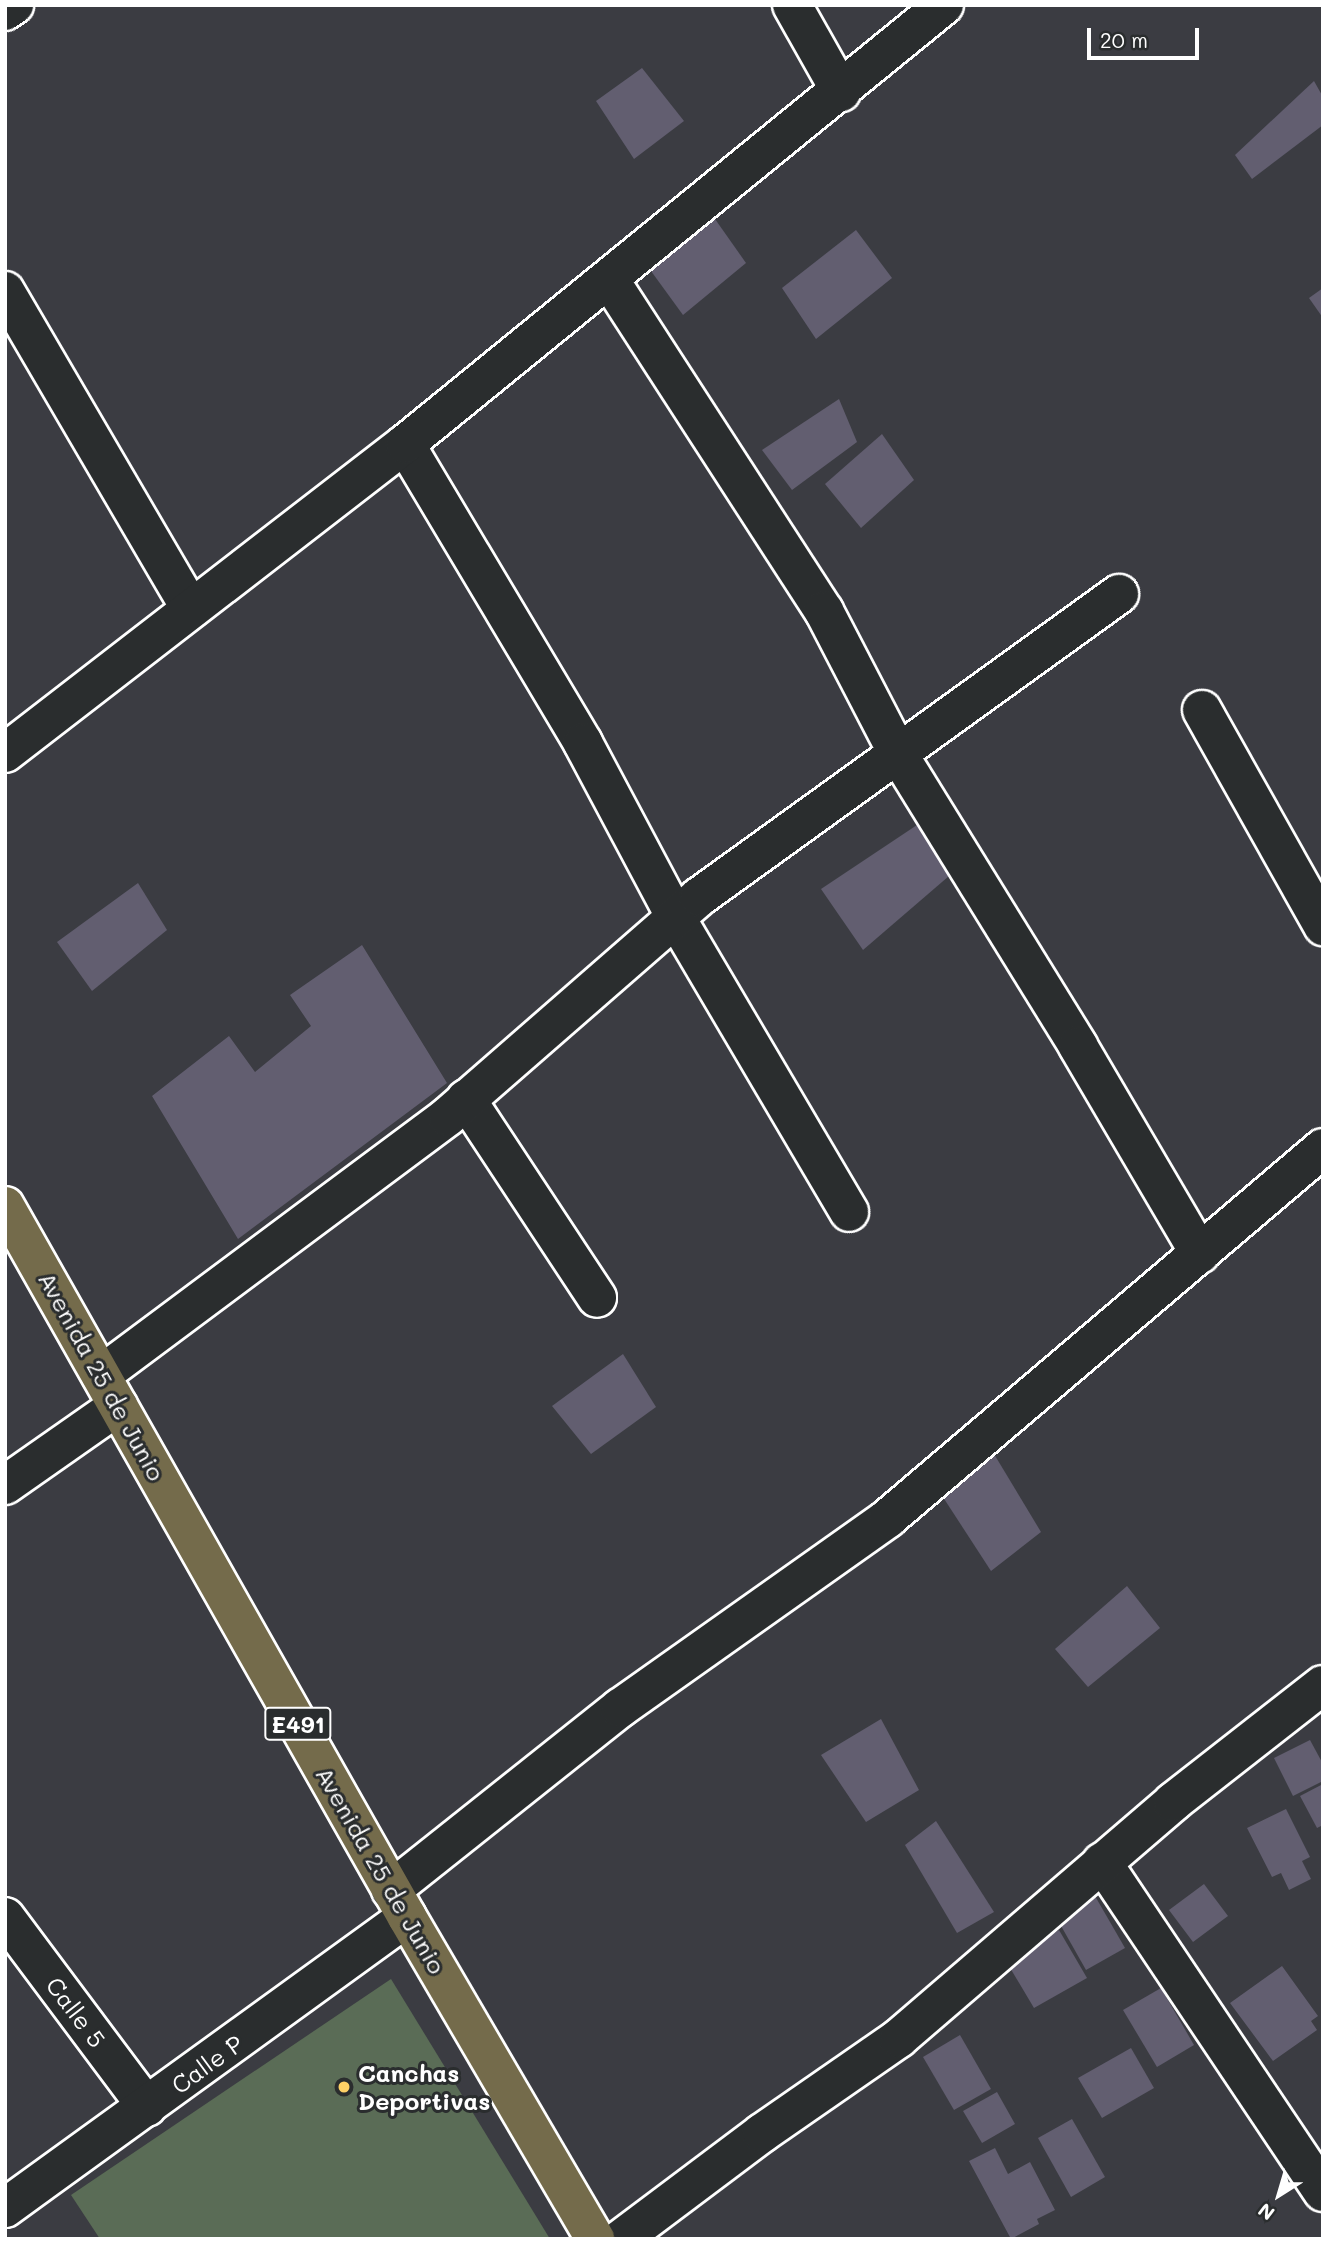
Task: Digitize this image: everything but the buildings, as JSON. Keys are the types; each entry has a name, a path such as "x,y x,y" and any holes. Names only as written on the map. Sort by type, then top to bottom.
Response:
{"highway":[{"name":"Avenida 25 de Junio","path":"5,1206 399,1904 595,2239"}],"street":[{"path":"5,10 14,5"},
{"path":"792,5 841,92"},
{"path":"5,753 405,444 841,92 944,5"},
{"path":"608,279 824,611 898,754 1078,1046 1200,1254"},
{"path":"5,291 191,609"},
{"path":"405,444 583,743 676,918 849,1212"},
{"path":"5,1485 110,1390 466,1099 699,897 1119,594"},
{"path":"1202,710 1323,926"},
{"path":"466,1099 597,1298"},
{"name":"Calle P","path":"5,2208 148,2107 399,1904 620,1708 888,1518 1323,1147"},
{"path":"621,2239 762,2133 899,2038 1102,1861 1323,1685"},
{"path":"1102,1861 1323,2192"},
{"name":"Calle 5","path":"5,1917 148,2107"}],"green space":[{"name":"Canchas Deportivas","path":"391,1979 550,2239 100,2239 71,2195"}],"place":[{"name":"Canchas Deportivas","path":"344,2087"}]}
